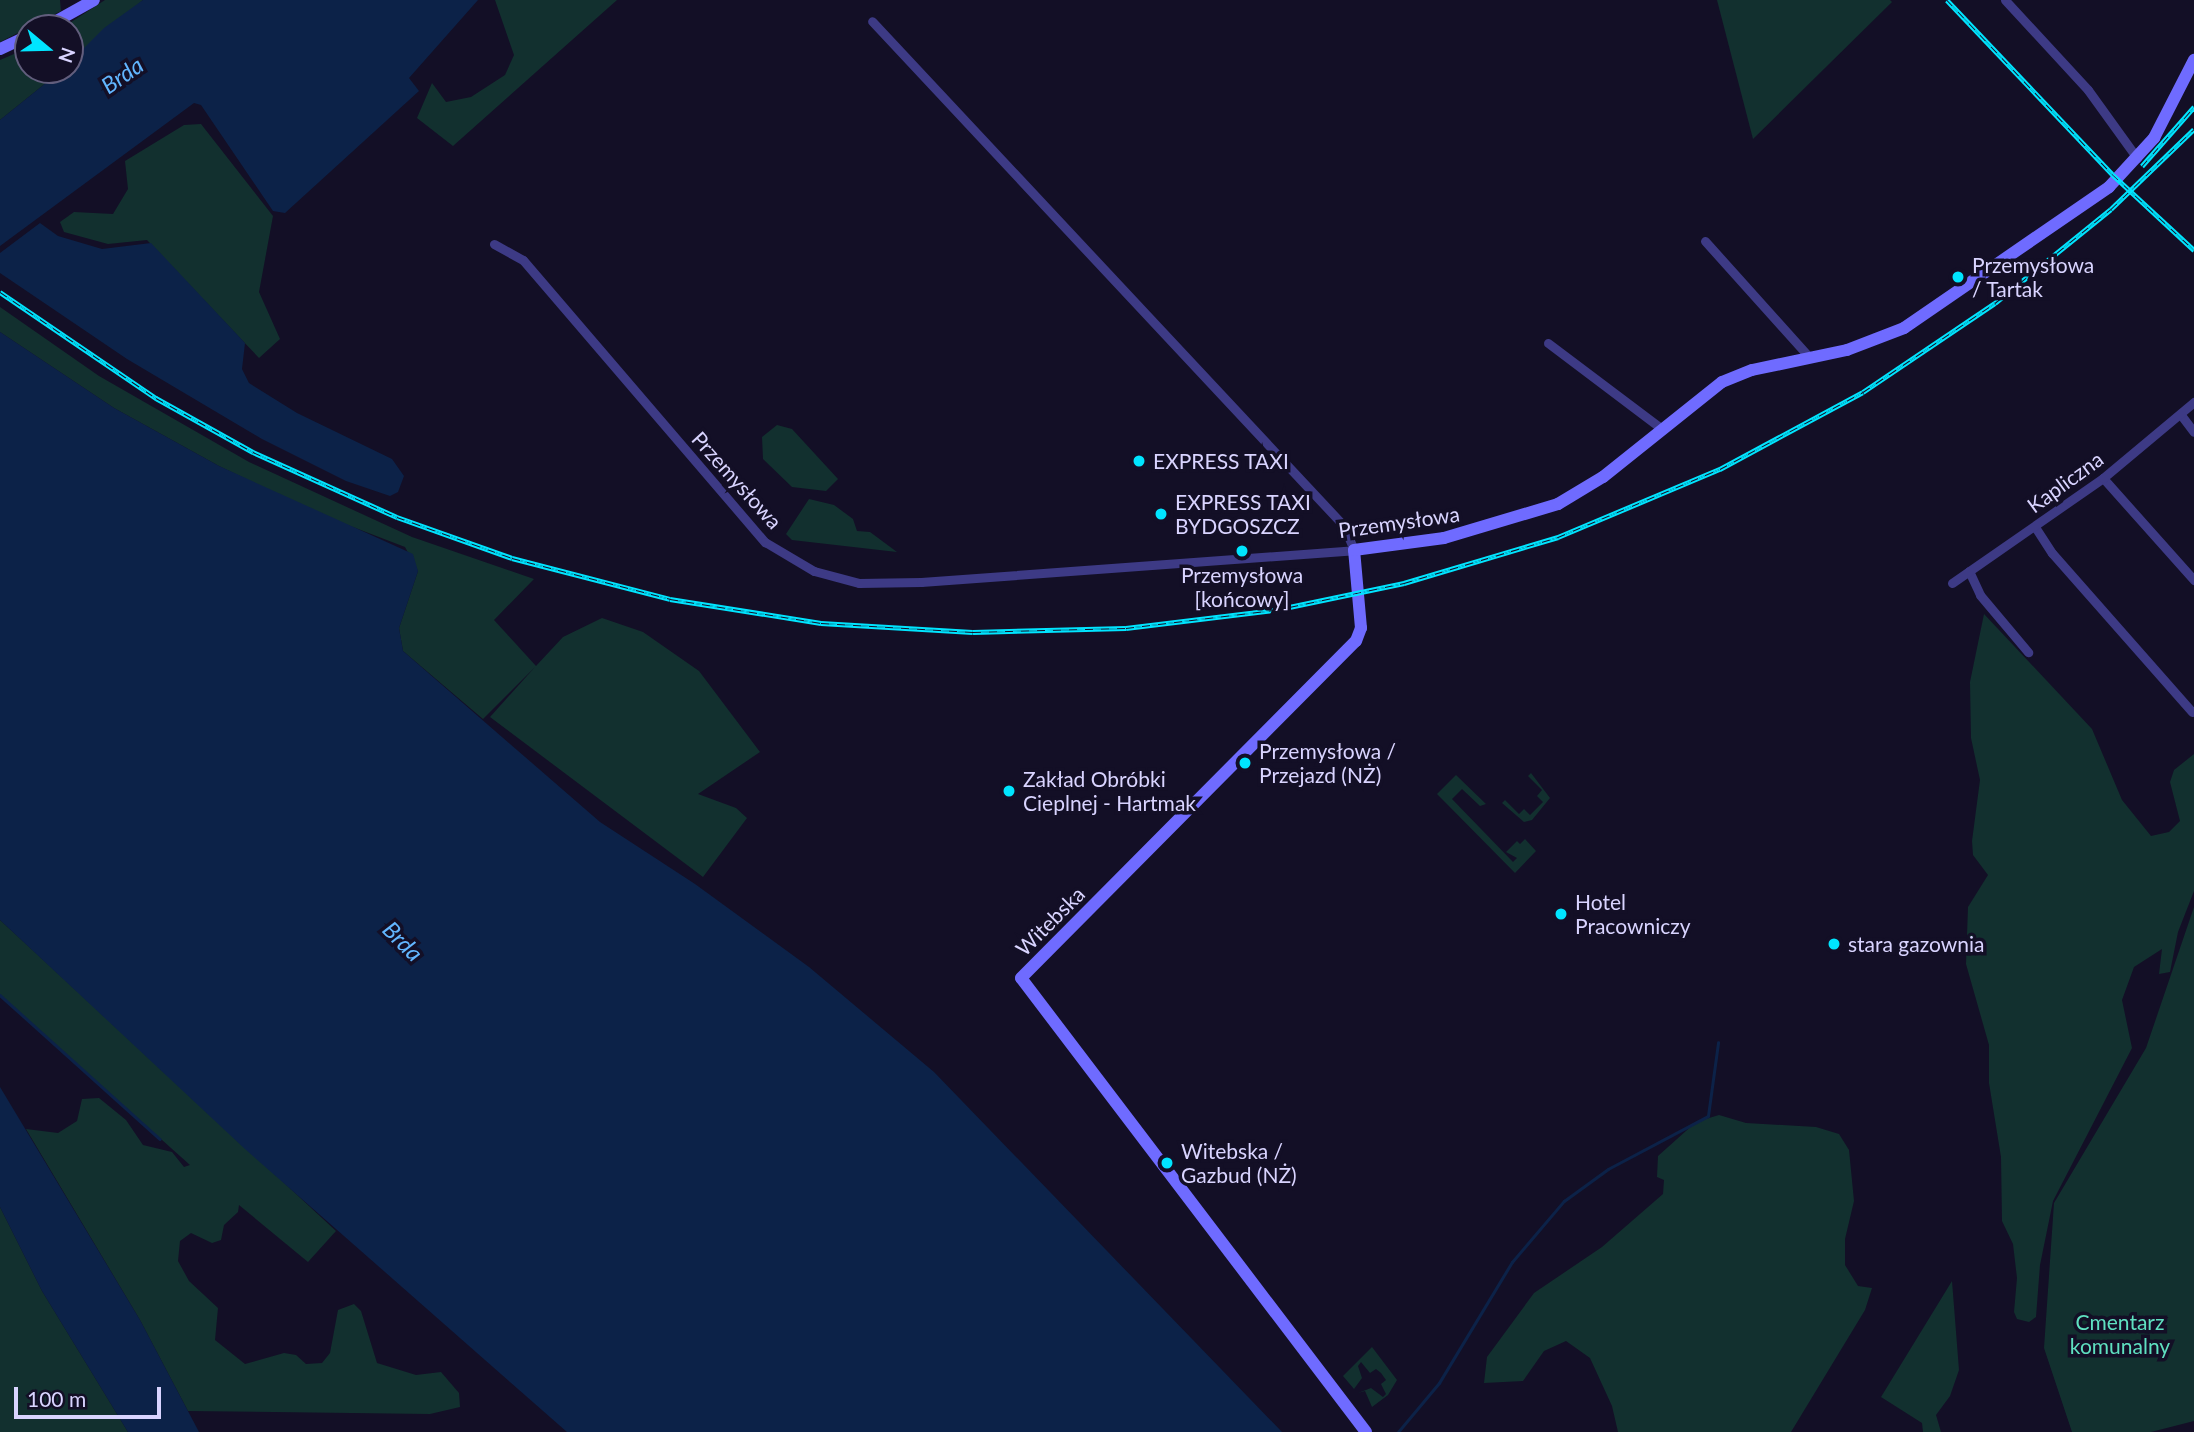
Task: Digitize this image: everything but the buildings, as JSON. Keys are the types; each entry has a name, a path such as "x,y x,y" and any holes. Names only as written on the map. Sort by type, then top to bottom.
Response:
{"street":[{"path":"69,14 94,0"},
{"path":"2004,0 2088,90 2137,158"},
{"path":"872,22 1344,526 1354,550"},
{"name":"Przemysłowa","path":"494,244 523,260 535,273 765,542 792,561 831,577 859,583 921,582 1354,550 1444,538 1558,504 1603,477 1707,391 1737,375 1881,340 1913,323 2048,232 2109,187 2137,158 2160,128 2194,60"},
{"path":"1705,241 1810,358"},
{"path":"1548,343 1662,429"},
{"name":"Kapliczna","path":"1952,583 2103,478 2194,402"},
{"path":"2180,415 2194,432"},
{"path":"2103,478 2194,580"},
{"path":"2035,527 2052,553 2192,712"},
{"name":"Witebska","path":"1354,550 1361,628 1356,641 1021,978 1366,1432"},
{"path":"1969,571 1980,595 2028,652"}],"green space":[{"path":"0,0 60,0 61,11 55,14 14,14 14,35 0,42"},
{"path":"105,0 143,0 84,50 84,14"},
{"path":"495,0 617,0 453,146 417,118 432,83 446,102 471,97 505,75 514,55"},
{"path":"1717,0 1890,0 1892,2 1753,139"},
{"path":"14,54 14,84 45,84 0,120 0,60"},
{"path":"201,124 273,216 259,292 280,339 259,358 147,240 108,244 64,232 60,222 74,212 113,214 128,189 125,161 184,125"},
{"path":"0,307 99,376 249,462 412,537 534,579 494,620 536,666 563,637 602,618 643,632 699,671 760,752 698,794 736,808 747,818 703,877 490,717 535,667 483,719 403,651 399,628 418,571 405,547 319,514 219,466 114,408 0,332"},
{"path":"777,425 792,429 838,479 826,491 792,487 763,459 762,437"},
{"path":"809,499 834,505 853,519 857,531 870,532 897,552 792,540 786,534"},
{"path":"1984,614 2092,729 2122,800 2151,836 2169,832 2180,821 2170,782 2174,770 2194,754 2194,891 2178,932 2170,972 2159,974 2162,949 2134,967 2122,1000 2132,1048 2053,1201 2040,1265 2036,1317 2029,1322 2017,1319 2014,1312 2017,1278 2013,1244 2002,1221 2001,1157 1989,1083 1989,1045 1966,964 1968,907 1988,875 1973,855 1972,841 1980,780 1971,738 1970,682"},
{"path":"1531,773 1550,798 1532,820 1524,822 1502,803 1505,800 1519,814 1524,809 1530,815 1543,802 1537,796 1542,790 1528,776"},
{"path":"1456,775 1486,804 1480,806 1462,789 1452,799 1513,862 1517,858 1506,852 1517,841 1520,844 1525,839 1536,851 1515,873 1437,794"},
{"name":"Cmentarz komunalny","path":"2194,907 2194,1421 2151,1432 2072,1432 2044,1348 2054,1203 2146,1048"},
{"path":"0,920 336,1231 308,1262 239,1205 238,1212 224,1225 221,1240 212,1243 191,1233 180,1241 178,1261 189,1281 218,1308 215,1340 245,1364 284,1353 296,1355 306,1364 322,1363 330,1353 338,1310 354,1304 361,1311 377,1363 416,1375 441,1372 459,1393 460,1407 430,1414 188,1411 140,1320 26,1129 58,1133 77,1121 82,1099 99,1098 126,1120 143,1145 172,1152 184,1167 190,1165 0,995"},
{"path":"1719,1115 1746,1123 1816,1127 1839,1134 1849,1150 1854,1201 1845,1239 1845,1265 1858,1286 1872,1288 1865,1310 1791,1432 1618,1432 1612,1406 1590,1358 1566,1341 1544,1351 1523,1381 1484,1383 1487,1357 1534,1293 1602,1247 1663,1194 1664,1180 1657,1177 1658,1156 1696,1122"},
{"path":"0,1207 42,1291 128,1432 0,1432"},
{"path":"1952,1281 1959,1370 1950,1396 1936,1415 1941,1432 1923,1432 1922,1423 1881,1397"},
{"path":"1372,1347 1397,1380 1388,1395 1372,1407 1365,1391 1358,1393 1371,1388 1383,1397 1386,1394 1381,1384 1386,1380 1381,1373 1376,1369 1370,1373 1361,1362 1358,1366 1362,1378 1354,1389 1343,1376"}],"water":[{"name":"Brda","path":"143,0 478,0 409,78 419,91 285,213 273,211 201,105 194,103 0,246 0,120 45,84 84,84 84,48 104,28"},
{"path":"40,223 58,236 102,249 151,243 245,343 242,369 249,383 297,413 392,459 404,476 398,492 390,496 346,481 262,439 127,359 0,273 0,253"},
{"name":"Brda","path":"0,332 114,408 219,466 413,554 418,571 399,628 403,651 600,822 695,884 809,967 934,1072 1282,1432 567,1432 245,1149 0,920"},
{"path":"0,1087 140,1320 199,1432 128,1432 42,1291 0,1207"}],"waterway":[{"path":"0,995 160,1139"},
{"path":"1398,1432 1439,1383 1512,1262 1564,1201 1608,1169 1708,1116 1718,1043"}],"railway":[{"path":"1947,0 2112,174 2194,250"},
{"path":"2142,166 2194,107"},
{"path":"0,292 156,398 253,452 397,517 512,558 670,599 821,623 973,632 1126,628 1275,610 1404,583 1558,537 1720,469 1863,392 1995,303 2111,209 2194,129"}],"place":[{"name":"Przemysłowa / Tartak","path":"1958,277"},
{"name":"EXPRESS TAXI","path":"1139,461"},
{"name":"EXPRESS TAXI BYDGOSZCZ","path":"1161,514"},
{"name":"Przemysłowa [końcowy]","path":"1242,551"},
{"name":"Przemysłowa / Przejazd (NŻ)","path":"1245,763"},
{"name":"Zakład Obróbki Cieplnej - Hartmak","path":"1009,791"},
{"name":"Hotel Pracowniczy","path":"1561,914"},
{"name":"stara gazownia","path":"1834,944"},
{"name":"Witebska / Gazbud (NŻ)","path":"1167,1163"}]}
